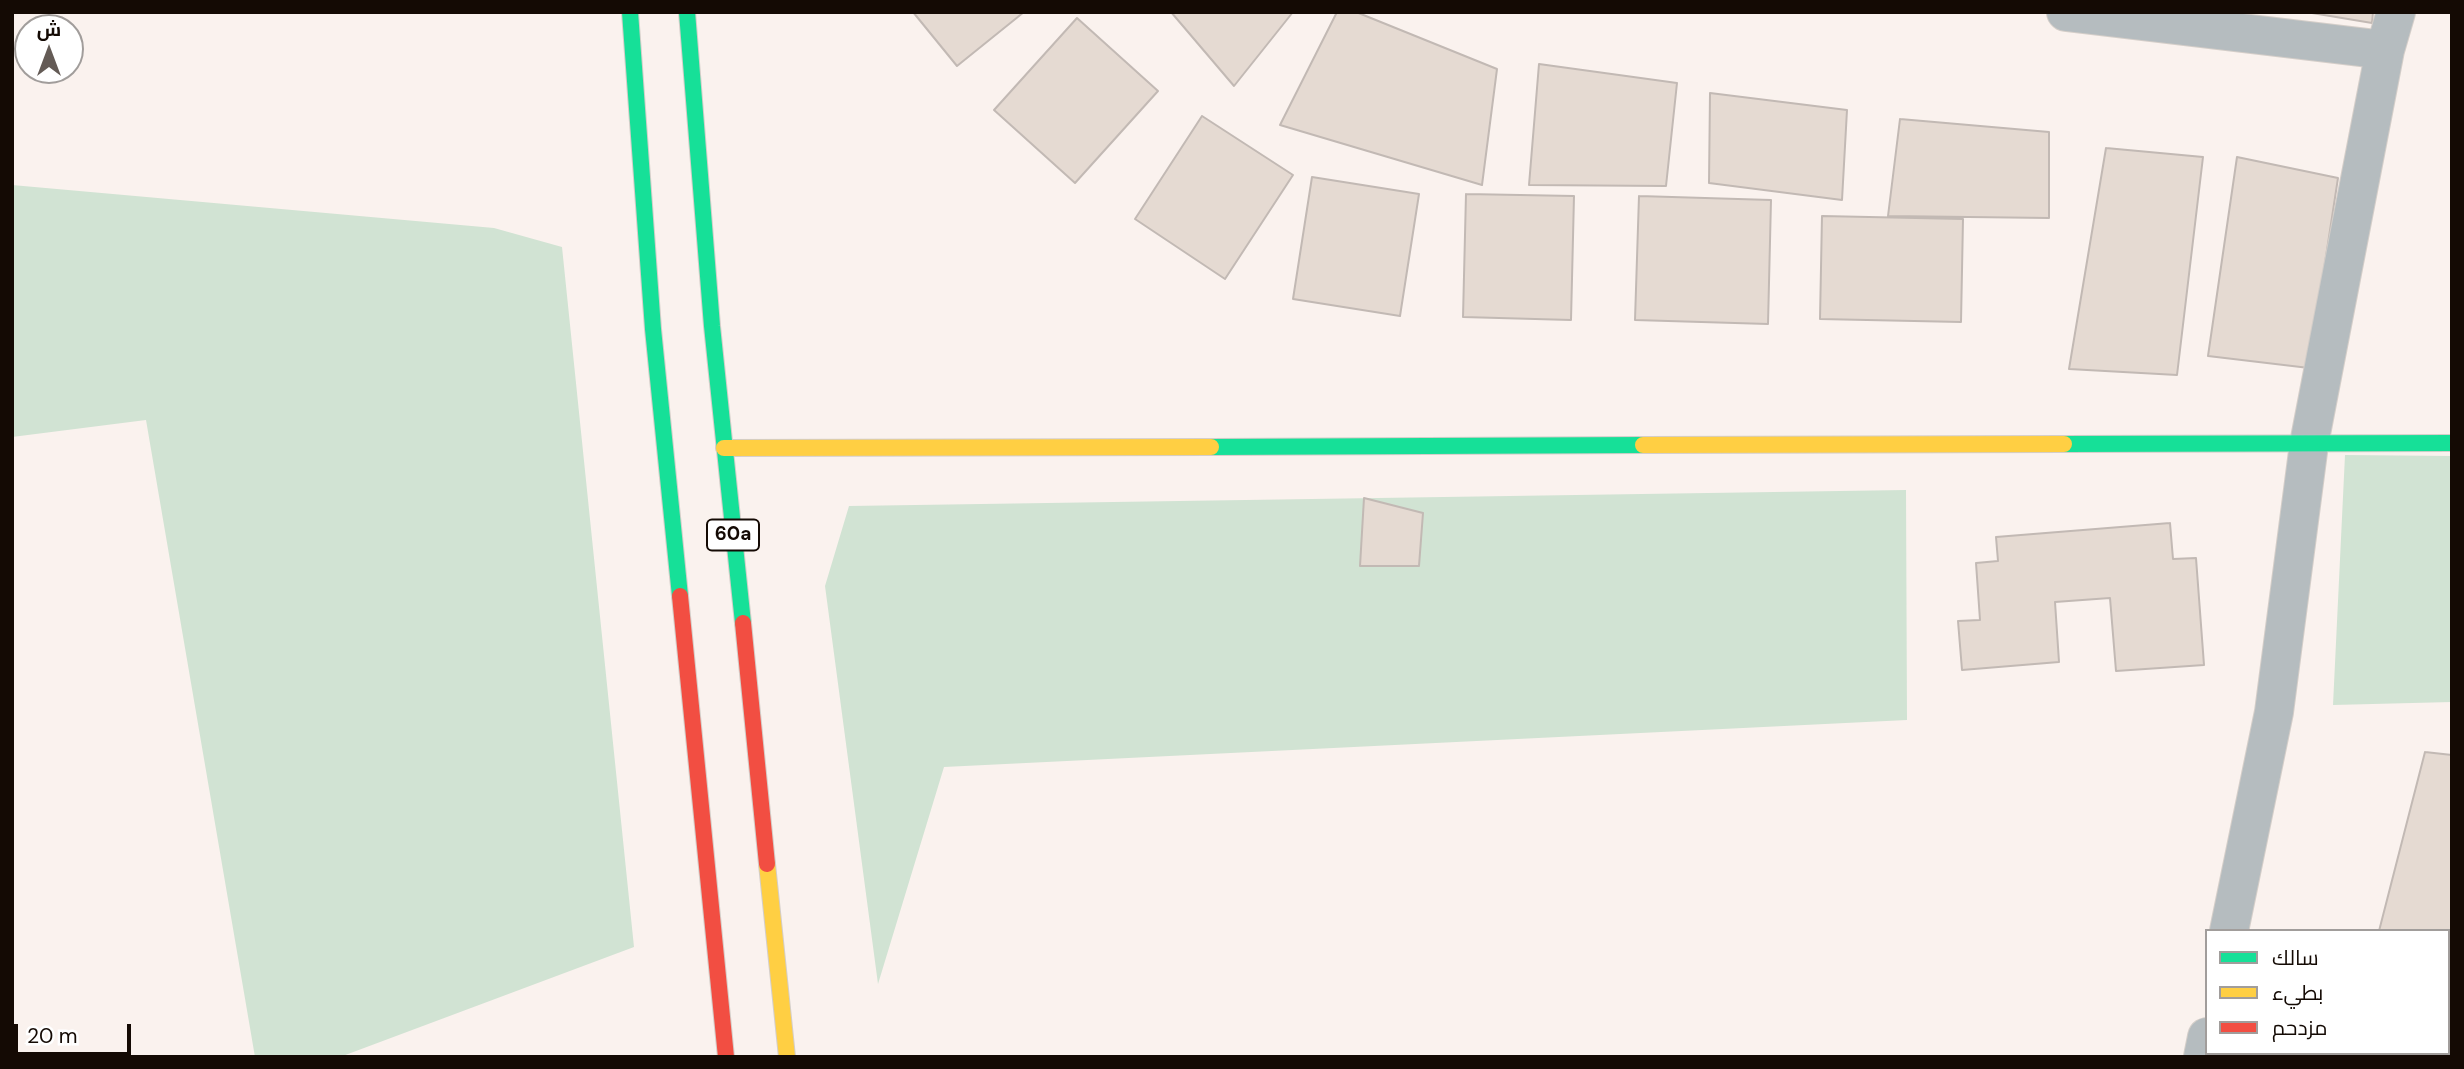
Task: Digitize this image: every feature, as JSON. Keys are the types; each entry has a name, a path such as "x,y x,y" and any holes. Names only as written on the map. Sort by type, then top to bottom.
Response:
{"main road":[{"name":"60a","path":"630,12 654,343 726,1057"},
{"name":"60a","path":"687,12 724,448 787,1057"},
{"path":"724,448 2452,443"}],"street":[{"path":"2066,12 2385,50"},
{"path":"2229,929 2274,712 2309,444 2385,50 2396,12"}],"green space":[{"path":"12,185 494,228 562,247 634,947 340,1057 255,1057 146,420 12,437"},
{"path":"2345,455 2452,456 2452,702 2333,705"},
{"path":"1906,490 1907,720 944,767 878,984 825,586 849,506"}],"building":[{"path":"913,12 1024,12 957,66"},
{"path":"1171,12 1293,12 1234,86"},
{"path":"1337,12 1356,12 1497,69 1482,185 1280,125"},
{"path":"2306,12 2373,12 2372,23"},
{"path":"1077,18 1158,91 1075,183 994,110"},
{"path":"1539,64 1677,83 1666,186 1529,185"},
{"path":"1710,93 1847,110 1842,200 1709,183"},
{"path":"1202,116 1293,175 1225,279 1135,219"},
{"path":"1900,119 2049,132 2049,218 1888,216"},
{"path":"2106,148 2203,157 2177,375 2069,369"},
{"path":"2237,157 2338,178 2309,368 2208,356"},
{"path":"1312,177 1419,194 1400,316 1293,299"},
{"path":"1466,194 1574,196 1571,320 1463,317"},
{"path":"1639,196 1771,200 1768,324 1635,320"},
{"path":"1822,216 1963,219 1961,322 1820,319"},
{"path":"1364,498 1423,513 1419,566 1360,566"},
{"path":"2170,523 2173,559 2196,558 2204,665 2116,671 2110,598 2055,602 2059,662 1962,670 1958,621 1980,620 1976,563 1998,561 1996,537"},
{"path":"2425,752 2452,755 2452,1002 2450,929 2380,929"}],"traffic: fast":[{"path":"630,12 653,329 680,596"},
{"path":"687,12 712,326 743,623"},
{"path":"2064,444 2452,443"},
{"path":"1211,447 1643,445"}],"traffic: slow":[{"path":"1643,445 2064,444"},
{"path":"724,448 1211,447"},
{"path":"767,864 787,1057"}],"traffic: jam":[{"path":"680,596 726,1057"},
{"path":"743,623 767,864"}]}
